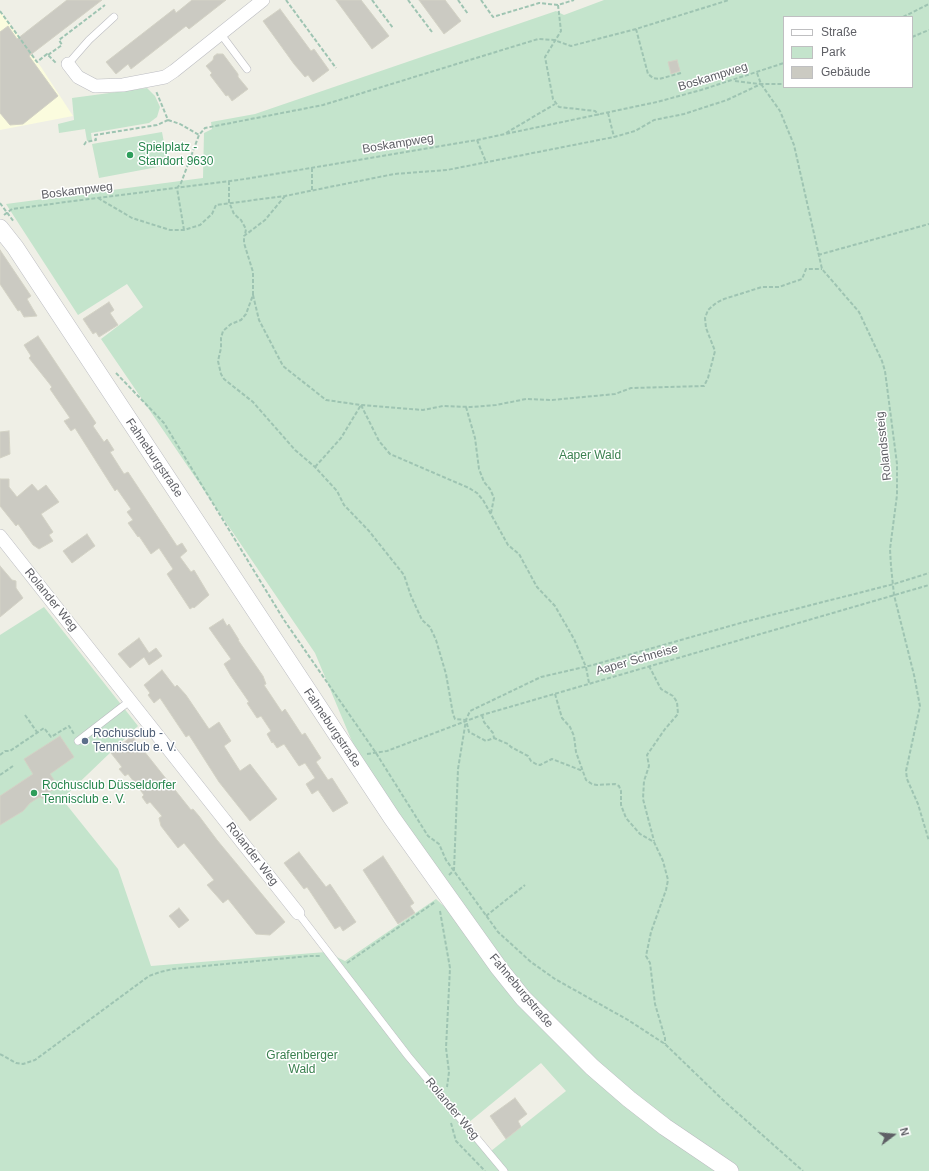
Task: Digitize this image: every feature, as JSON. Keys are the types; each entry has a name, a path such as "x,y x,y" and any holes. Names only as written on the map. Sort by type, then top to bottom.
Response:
{"street":[{"path":"68,64 78,77 95,86 124,85 151,81 165,77 263,0"},
{"name":"Fahneburgstraße","path":"8,226 15,247 442,897 514,986 561,1037 629,1099 665,1127 730,1171"},
{"name":"Rolander Weg","path":"0,536 298,913"}],"lane":[{"path":"68,64 89,40 114,17"},
{"path":"220,33 247,69"},
{"path":"78,741 131,700"},
{"name":"Rolander Weg","path":"298,913 408,1056 504,1171"}],"path":[{"path":"286,0 336,68"},
{"path":"372,0 393,28"},
{"path":"408,0 432,32"},
{"path":"458,0 468,14"},
{"path":"481,0 493,17 539,3 558,5 574,0"},
{"path":"184,230 177,188 181,183 199,135 205,128 323,105 538,39 554,40 571,46 636,29 729,0"},
{"path":"905,16 929,4"},
{"path":"0,11 37,62 62,45 59,40 104,5"},
{"path":"558,5 561,31 554,40 546,57 555,104 558,107 596,111 600,115"},
{"path":"636,29 648,74 653,78 659,79 681,73"},
{"path":"913,36 929,30"},
{"path":"48,55 54,63 68,64"},
{"name":"Boskampweg","path":"8,211 12,209 229,181 477,140 600,115 672,98 757,73 783,63"},
{"name":"Rolandssteig","path":"757,73 762,84 780,111 794,146 822,269 860,312 882,360 885,372 897,464 897,495 890,549 894,595 914,675 920,706 906,771 907,779 918,804 929,841"},
{"path":"733,80 762,84 783,84"},
{"path":"151,81 168,120"},
{"path":"97,198 121,214 170,230 184,230 200,224 212,214 216,205 229,202 285,196 394,174 446,170 614,137 635,131 654,120 684,114 727,100 762,84"},
{"path":"503,135 555,104"},
{"path":"608,113 614,137"},
{"path":"84,145 86,142 96,140 96,135 157,125 168,120 180,124 199,135"},
{"path":"477,140 486,162"},
{"path":"312,168 312,190"},
{"path":"229,181 229,202 234,214 242,220 246,229 244,243 253,272 253,295 259,320 278,353 283,366 326,400 361,405 423,410 443,406 466,407 496,405 526,399 552,400 616,394 631,388 704,386 708,378 715,351 706,328 705,318 708,310 716,302 762,287 779,287 802,279 806,269 822,269"},
{"path":"244,236 265,220 285,196"},
{"path":"0,203 8,211 8,226"},
{"path":"818,255 929,224"},
{"path":"253,295 246,314 241,320 232,324 224,331 220,338 221,348 218,361 221,374 224,379 253,402 295,450 316,467 337,491 344,505 369,531 404,575 411,596 422,620 430,627 436,640 446,674 453,714 455,718 466,720"},
{"path":"113,369 164,423 284,620 376,753 428,836 439,844 454,870 486,916 510,944 531,962 555,978 628,1020 665,1044 723,1100 803,1171"},
{"path":"316,467 341,438 361,405"},
{"path":"361,405 379,441 390,454 476,493 483,500 508,545 519,554 537,586 555,606 574,639 586,667 589,683"},
{"path":"466,407 475,438 479,469 484,482 490,489 494,498 491,514"},
{"path":"454,870 458,769 466,720 470,711 542,677 586,667 744,622 894,584 929,573"},
{"name":"Aaper Schneise","path":"352,758 363,754 387,751 482,715 929,585"},
{"path":"649,666 661,689 673,696 677,702 678,714 665,729 647,755 649,766 644,781 644,799 654,842 663,861 668,880 660,911 650,932 646,956 650,963 655,1004 665,1038 665,1044"},
{"path":"556,694 562,718 570,727 574,736 576,752 586,780 592,784 615,784 619,786 621,791 621,805 626,818 640,834 654,842"},
{"path":"26,715 37,732"},
{"path":"482,715 484,722 493,733 494,738"},
{"path":"466,720 469,732 486,741 494,738 522,752 536,764 540,765 552,759 583,772"},
{"path":"0,754 10,751 44,728 51,738 69,726 78,741"},
{"path":"0,775 13,766"},
{"path":"486,916 525,885"},
{"path":"341,968 442,897 450,968 446,1048 449,1072 445,1100 456,1141 485,1171"},
{"path":"0,1054 16,1063 23,1064 35,1060 149,976 160,972 173,969 309,956 332,957"}],"shaded area":[{"path":"0,11 41,67 73,116 0,130"}],"green space":[{"name":"Aaper Wald","path":"604,0 929,0 929,1171 738,1171 632,1097 526,995 361,763 315,653 101,339 143,307 127,284 78,315 6,204 203,178 204,133 212,129 211,122 255,114 556,11 564,15"},
{"path":"147,88 155,96 160,107 157,117 149,123 91,133 92,140 87,141 85,129 59,133 58,124 74,120 72,98"},
{"name":"Spielplatz - Standort 9630","path":"162,132 168,165 99,178 92,144"},
{"name":"Grafenberger Wald","path":"44,607 138,726 62,799 118,869 151,966 326,952 345,961 436,899 447,909 510,992 538,1025 570,1056 718,1171 0,1171 0,635","holes":["541,1063 566,1091 491,1151 468,1123"]}],"building":[{"path":"67,0 102,0 29,56 58,96 23,124 10,125 0,113 0,32 8,26 17,39"},
{"path":"192,0 226,0 189,29 186,26 131,69 128,64 116,74 106,62 174,9 176,13"},
{"path":"336,0 361,0 389,36 372,49"},
{"path":"419,0 445,0 461,21 444,34"},
{"path":"280,9 311,51 314,49 329,70 313,82 308,75 305,77 294,64 263,21"},
{"path":"217,54 223,54 248,89 232,101 228,95 226,96 210,75 212,73 206,66"},
{"path":"677,60 680,71 671,74 668,62"},
{"path":"0,250 31,296 27,299 37,316 24,317 20,310 18,311 0,284"},
{"path":"109,302 114,310 110,313 118,325 99,337 96,332 93,334 83,319"},
{"path":"38,336 96,423 93,426 104,442 107,439 114,450 110,452 124,474 128,472 177,546 182,543 187,551 180,557 191,572 194,570 209,595 194,608 193,607 190,609 167,574 173,569 159,548 151,554 128,523 133,520 127,512 131,509 117,489 115,491 75,428 71,431 64,421 70,418 50,389 52,387 29,358 31,356 24,345"},
{"path":"9,431 10,454 0,458 0,432"},
{"path":"0,479 9,479 9,487 17,497 32,484 38,491 46,485 59,502 41,514 53,532 49,535 53,541 39,549 33,545 18,524 16,526 0,506"},
{"path":"87,534 95,546 72,563 63,551"},
{"path":"0,566 12,580 16,581 16,588 23,598 0,617"},
{"path":"223,619 227,626 229,624 238,640 263,676 266,684 264,685 282,712 285,709 302,735 305,733 321,758 316,762 328,780 332,778 348,803 333,812 318,790 312,794 306,784 315,778 305,763 299,766 284,744 277,748 273,742 272,743 267,734 271,731 261,716 257,718 247,703 249,702 224,664 231,659 209,628"},
{"path":"139,638 149,653 156,648 162,656 149,665 144,657 130,668 118,654"},
{"path":"162,670 175,687 177,685 186,695 209,729 219,722 231,741 224,746 240,771 250,764 277,799 250,821 219,782 189,735 186,737 160,698 154,703 148,695 150,693 144,685"},
{"path":"60,736 74,757 50,774 58,786 48,793 45,799 39,797 30,803 23,811 0,825 0,796 33,774 24,759"},
{"path":"132,736 191,810 193,809 199,816 285,922 270,935 256,934 228,899 223,903 207,885 214,880 184,843 178,848 161,826 159,818 162,816 150,802 147,804 142,797 144,795 128,774 125,776 119,769 122,767 111,753"},
{"path":"299,852 326,887 330,884 356,922 343,931 340,926 335,929 307,887 304,889 284,863"},
{"path":"383,856 414,903 410,906 415,913 398,924 363,870"},
{"path":"179,908 189,920 179,928 169,916"},
{"path":"515,1098 527,1114 518,1121 521,1127 506,1139 490,1116"}],"place":[{"name":"Spielplatz - Standort 9630","path":"130,155"},
{"name":"Rochusclub - Tennisclub e. V.","path":"85,741"},
{"name":"Rochusclub Düsseldorfer Tennisclub e. V.","path":"34,793"}]}
